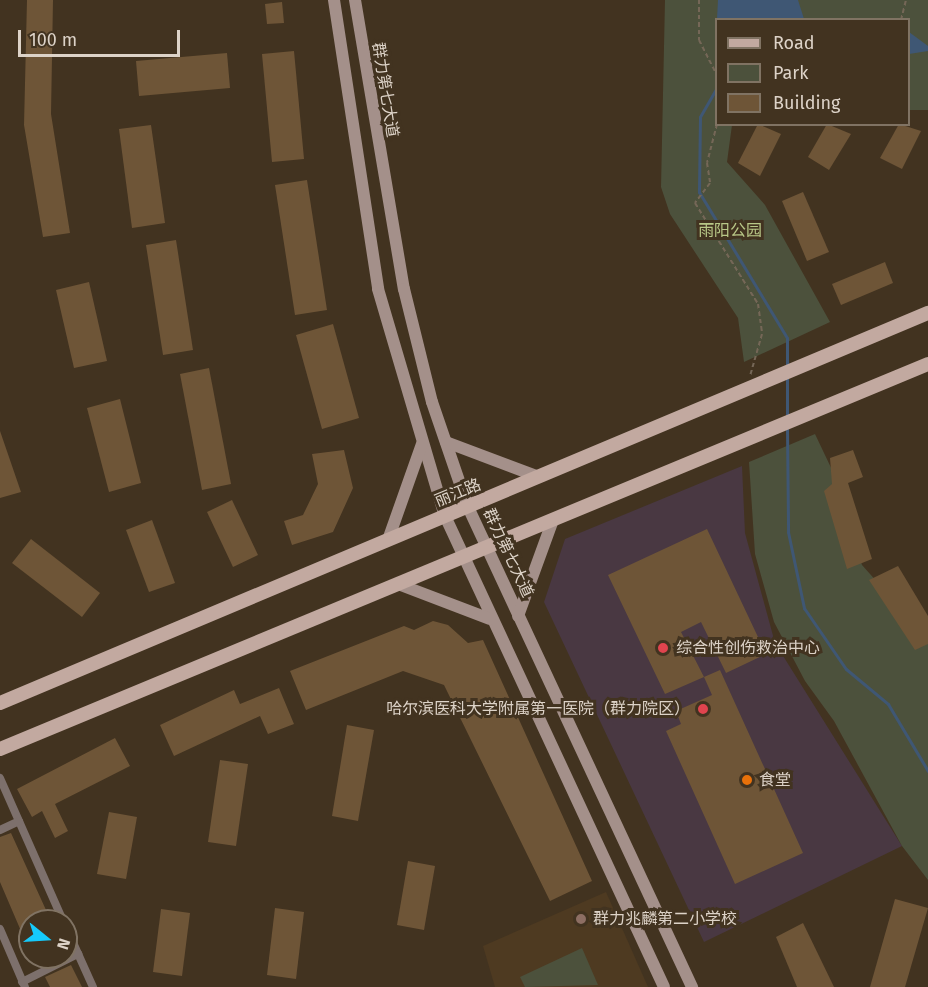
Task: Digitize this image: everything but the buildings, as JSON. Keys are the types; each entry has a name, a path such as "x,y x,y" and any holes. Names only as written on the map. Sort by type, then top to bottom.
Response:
{"main road":[{"path":"334,0 378,288 445,516 461,558 664,987"},
{"name":"群力第七大道","path":"355,0 404,289 446,442 468,507 692,987"},
{"name":"丽江路","path":"0,703 928,313"},
{"path":"0,749 928,364"},
{"path":"446,442 539,477"},
{"path":"388,540 422,444"},
{"path":"518,616 553,520"},
{"path":"398,584 490,619"}],"street":[{"path":"0,778 58,909"},
{"path":"0,830 19,821"},
{"path":"0,929 24,984 51,969"},
{"path":"78,954 93,987"}],"path":[{"path":"699,0 699,40 715,70"},
{"path":"901,18 906,0"},
{"path":"717,126 705,189 696,201 758,304 762,334 746,390"}],"shaded area":[{"name":"哈尔滨医科大学附属第一医院（群力院区）","path":"742,466 745,533 775,643 902,846 704,942 544,602 565,539"},
{"name":"群力兆麟第二小学校","path":"606,892 648,987 495,987 483,946"}],"green space":[{"name":"雨阳公园","path":"665,0 928,0 928,110 910,110 910,18 715,18 715,126 732,126 727,162 765,205 830,322 744,362 738,318 670,214 661,187"},
{"path":"815,434 834,474 862,565 928,639 928,880 902,846 834,721 805,681 774,622 755,554 749,462"},
{"path":"582,948 598,985 525,987 520,977"}],"water":[{"path":"718,0 798,0 804,18 717,18"},
{"path":"910,33 928,46 928,51 910,54"}],"waterway":[{"path":"715,91 700,117 699,192 787,338 787,368"},
{"path":"787,377 787,419"},
{"path":"787,428 788,532 804,608 846,669 888,704 928,771"}],"place":[{"name":"综合性创伤救治中心","path":"663,648"},
{"name":"哈尔滨医科大学附属第一医院（群力院区）","path":"703,709"},
{"name":"食堂","path":"747,780"},
{"name":"群力兆麟第二小学校","path":"581,919"}]}
